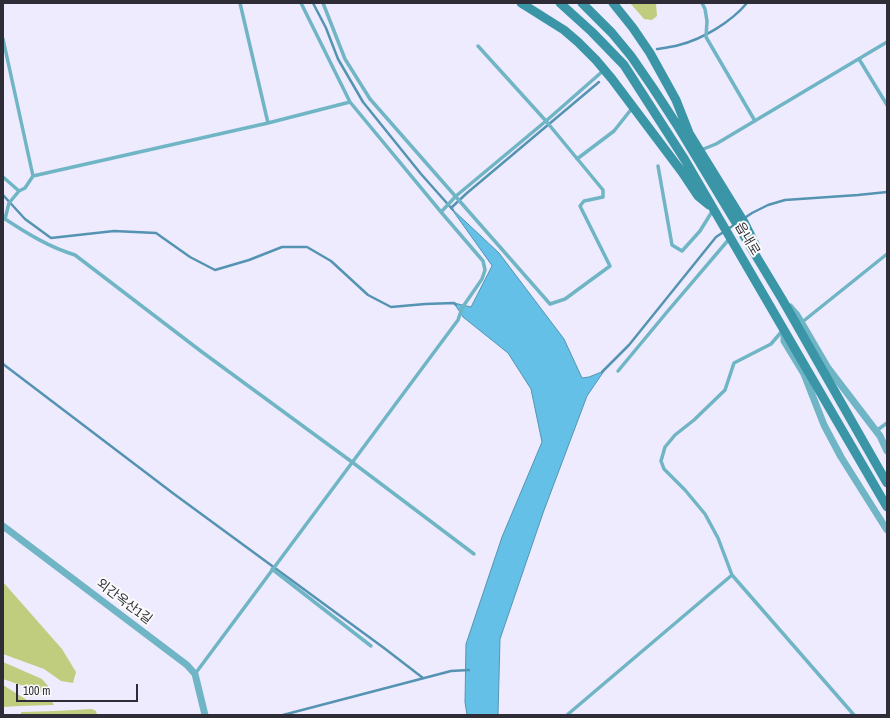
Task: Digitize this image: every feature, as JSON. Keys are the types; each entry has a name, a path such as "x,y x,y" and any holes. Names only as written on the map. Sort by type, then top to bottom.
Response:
{"street":[{"path":"521,3 564,30 596,60 682,172 698,196 714,209"},
{"name":"읍내로","path":"560,3 592,32 624,65 685,160 887,507"},
{"name":"읍내로","path":"582,3 612,33 632,56 677,125 774,286 887,483"},
{"path":"612,3 633,28 650,53 676,100 689,133 742,218 774,286 797,315 828,368 880,436 887,450"},
{"path":"784,329 784,341 804,374 824,425 887,530"},
{"name":"외간옥산1길","path":"3,526 187,666 195,674"},
{"path":"195,674 205,715"}],"lane":[{"path":"240,3 268,123"},
{"path":"195,674 458,320 462,308 482,279 485,270 483,261 350,102 301,3"},
{"path":"323,3 345,59 370,99 550,304 566,299 610,266 580,206 584,201 603,197 603,190 546,121 478,46"},
{"path":"702,3 705,9 707,21 706,37 754,121"},
{"path":"3,39 33,176"},
{"path":"700,151 716,144 887,42"},
{"path":"860,59 887,105"},
{"path":"441,212 456,196 546,121 604,70"},
{"path":"350,102 268,123 33,176 25,188 19,191 9,203 4,219 59,250 75,255 202,352 474,554"},
{"path":"577,159 614,131 633,107"},
{"path":"658,166 672,245 682,251 700,231 714,209"},
{"path":"3,177 19,191"},
{"path":"618,371 730,236"},
{"path":"801,323 887,254"},
{"path":"784,329 772,344 734,363 725,390 694,420 675,435 665,447 661,461 664,469 685,490 705,514 718,538 732,575 854,715"},
{"path":"876,431 887,423"},
{"path":"272,569 371,646"},
{"path":"567,715 732,575"}],"green space":[{"path":"630,3 656,3 657,16 652,20 644,19"},
{"path":"3,582 62,649 76,672 73,683 61,681 44,669 3,654"},
{"path":"3,662 42,679 48,686 46,690 41,692 3,679"},
{"path":"3,685 27,700 51,700 54,705 3,707"},
{"path":"92,709 96,711 97,715 21,715 21,712"}],"water":[{"path":"451,208 499,253 564,339 582,378 604,371 587,396 543,513 500,639 498,715 467,715 465,702 466,644 502,537 542,442 531,389 508,353 463,317 454,303 471,307 492,266"}],"waterway":[{"path":"313,3 326,28 338,59 363,102 421,174 453,210"},
{"path":"657,49 671,47 698,39 725,23 747,3"},
{"path":"451,208 599,82"},
{"path":"743,219 768,205 785,200 887,192"},
{"path":"3,195 25,219 51,238 114,231 156,233 190,257 215,270 249,260 282,247 307,247 331,261 368,295 391,307 454,303 456,305"},
{"path":"602,372 629,345 716,237 734,225"},
{"path":"3,364 174,494 423,678"},
{"path":"283,715 451,671 469,670"}]}
